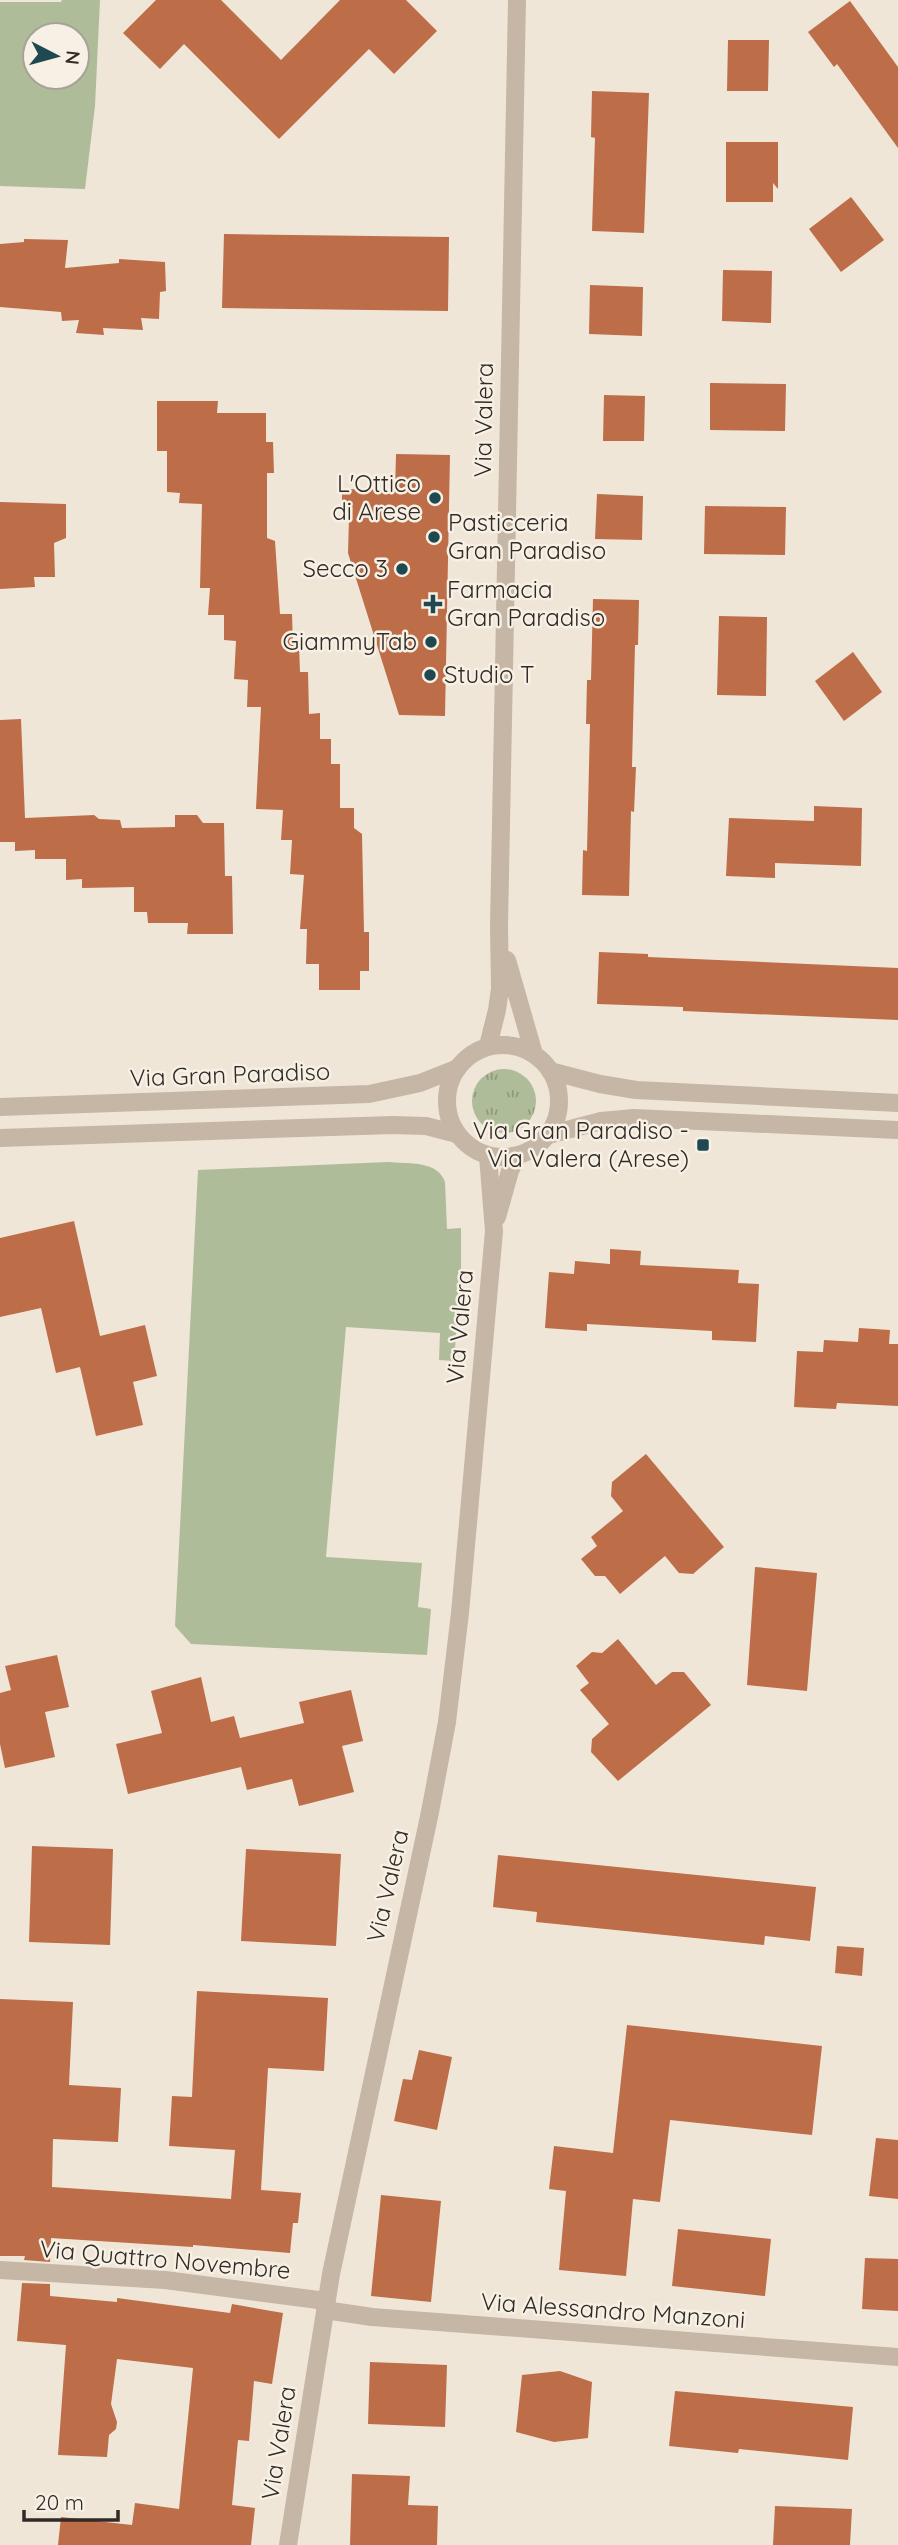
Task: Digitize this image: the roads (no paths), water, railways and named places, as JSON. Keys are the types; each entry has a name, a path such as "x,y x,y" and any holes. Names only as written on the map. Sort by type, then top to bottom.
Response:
{"street":[{"name":"Via Valera","path":"488,1046 500,989 517,0"},
{"name":"Via Valera","path":"499,926 513,986 534,1054"},
{"path":"503,1044 534,1054 550,1071 559,1097 555,1123 548,1135 531,1150 517,1156 488,1156 474,1150 457,1134 448,1112 451,1078 474,1053 488,1046 503,1044"},
{"name":"Via Gran Paradiso","path":"0,1107 369,1094 420,1083 458,1068"},
{"path":"550,1071 636,1090 898,1103"},
{"path":"548,1135 601,1121 634,1118 898,1130"},
{"path":"0,1138 393,1125 426,1126 457,1134"},
{"name":"Via Valera","path":"288,2545 325,2305 447,1723 460,1613 494,1231 488,1156"},
{"name":"Via Valera","path":"494,1231 510,1171 517,1156"},
{"name":"Via Quattro Novembre","path":"0,2270 165,2280 325,2305"},
{"name":"Via Alessandro Manzoni","path":"325,2305 372,2317 898,2357"}],"place":[{"name":"L'Ottico di Arese","path":"435,498"},
{"name":"Pasticceria Gran Paradiso","path":"434,537"},
{"name":"Secco 3","path":"402,569"},
{"name":"Farmacia Gran Paradiso","path":"433,604"},
{"name":"GiammyTab","path":"431,642"},
{"name":"Studio T","path":"430,675"},
{"name":"Via Gran Paradiso - Via Valera (Arese)","path":"703,1145"}]}
